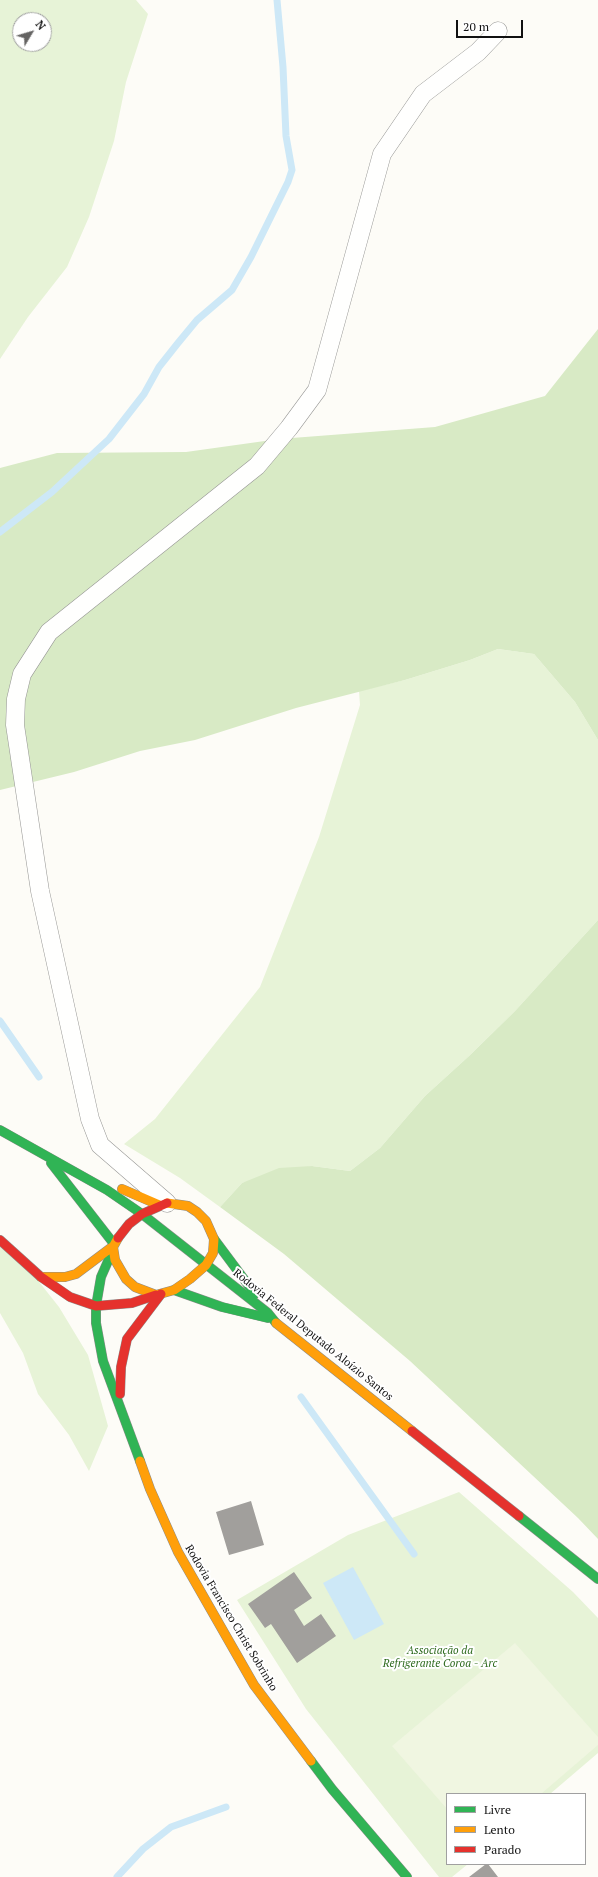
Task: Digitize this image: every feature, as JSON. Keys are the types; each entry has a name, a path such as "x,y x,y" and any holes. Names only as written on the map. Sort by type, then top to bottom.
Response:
{"main road":[{"name":"Rodovia Federal Deputado Aloízio Santos","path":"0,1130 107,1190 142,1214 583,1565 598,1579"},
{"path":"41,1152 163,1204 188,1206 197,1212 206,1221 214,1239 271,1316"},
{"path":"41,1152 78,1196 113,1248 121,1271 135,1287 158,1294"},
{"path":"41,1277 65,1277 76,1274 113,1248 129,1224 142,1214 163,1204"},
{"path":"0,1240 41,1277 70,1297 96,1306 132,1303 174,1290 196,1275 206,1265 212,1253 214,1239"},
{"name":"Rodovia Francisco Christ Sobrinho","path":"113,1248 101,1277 96,1306 96,1323 103,1360 150,1489 178,1552 254,1685 332,1789 407,1877"},
{"path":"174,1290 222,1307 271,1316"},
{"name":"Rodovia Francisco Christ Sobrinho","path":"120,1405 121,1367 127,1340 158,1294"}],"street":[{"path":"163,1204 100,1145 90,1119 42,898 15,725 16,699 22,674 49,632 257,466 289,428 317,390 382,154 423,94 478,52 498,31"}],"green space":[{"path":"0,0 136,0 148,14 126,82 114,141 89,217 67,267 28,317 0,359"},
{"path":"598,329 598,740 575,702 534,654 498,649 470,660 405,680 296,708 195,740 140,751 74,772 0,790 0,468 57,453 186,452 279,439 435,427 545,396"},
{"path":"498,649 534,654 575,702 598,740 598,920 515,1011 425,1096 380,1148 350,1171 312,1166 242,1183 220,1207 180,1178 124,1144 155,1119 260,987 319,837 360,705 359,691 405,680 470,660"},
{"path":"598,920 598,1539 578,1518 410,1361 284,1254 220,1207 242,1183 279,1168 312,1166 350,1171 380,1148 425,1096 515,1011"},
{"path":"0,1241 32,1273 59,1307 88,1355 108,1426 89,1471 69,1435 38,1394 23,1353 0,1313"},
{"name":"Associação da Refrigerante Coroa - Arc","path":"459,1492 573,1592 598,1618 598,1753 551,1793 446,1793 446,1865 467,1865 452,1877 439,1877 306,1709 237,1600 348,1535"},
{"path":"515,1643 598,1737 598,1745 542,1793 446,1793 446,1808 392,1746"}],"water":[{"path":"353,1567 384,1624 354,1640 323,1583"}],"building":[{"path":"251,1501 264,1545 229,1555 216,1512"},
{"path":"294,1572 312,1598 294,1610 304,1626 321,1614 336,1636 297,1663 271,1624 265,1628 248,1604"},
{"path":"485,1865 489,1865 498,1877 469,1877"}],"waterway":[{"path":"0,532 52,492 109,439 144,394 159,367 178,343 197,320 232,290 251,257 288,182 292,170 286,136 283,67 277,0"},
{"path":"0,1021 39,1077"},
{"path":"301,1397 414,1554"},
{"path":"117,1877 143,1849 171,1827 226,1807"}],"traffic: fast":[{"path":"0,1130 107,1190 142,1214 268,1313 276,1323"},
{"path":"51,1163 114,1244"},
{"path":"214,1239 255,1294"},
{"path":"112,1252 101,1277 96,1306 96,1323 103,1361 140,1461"},
{"path":"174,1290 222,1307 268,1318"},
{"path":"519,1516 598,1579"},
{"path":"311,1761 332,1789 407,1877"}],"traffic: slow":[{"path":"122,1189 159,1205"},
{"path":"118,1238 113,1247 115,1260 126,1279 135,1287 156,1295 174,1290 190,1279 206,1265 213,1253 214,1239 206,1221 197,1212 188,1206 167,1203"},
{"path":"41,1277 65,1277 76,1274 112,1247"},
{"path":"276,1323 412,1431"},
{"path":"140,1461 150,1489 178,1552 254,1685 311,1761"}],"traffic: jam":[{"path":"118,1238 129,1224 142,1214 167,1203"},
{"path":"0,1240 41,1277 70,1297 96,1306 132,1303 156,1295"},
{"path":"120,1394 121,1367 127,1339 161,1294"},
{"path":"412,1431 519,1516"}]}
